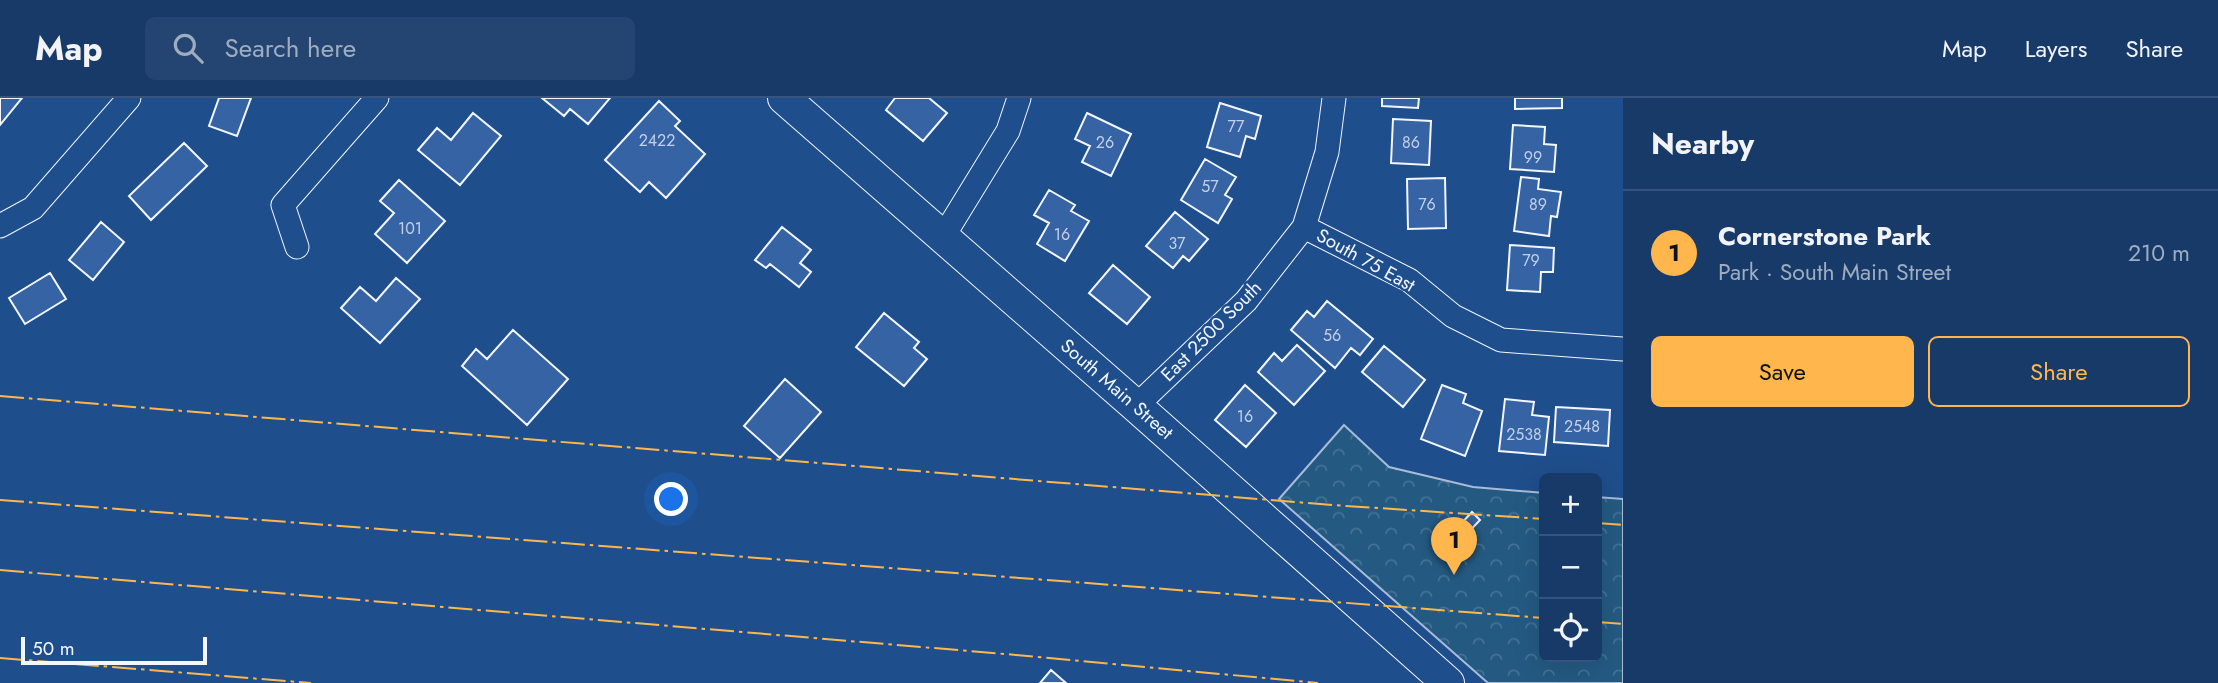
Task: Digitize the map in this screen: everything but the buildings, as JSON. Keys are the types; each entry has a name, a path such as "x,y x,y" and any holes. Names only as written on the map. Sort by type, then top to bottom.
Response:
{"street":[{"path":"0,226 33,208 129,98"},
{"path":"297,247 283,205 377,98"},
{"name":"South Main Street","path":"784,98 1448,683"},
{"path":"943,237 1008,131 1019,98"},
{"name":"East 2500 South","path":"1136,406 1246,301 1304,227 1327,152 1334,98"},
{"name":"South 75 East","path":"1304,227 1409,280 1453,316 1501,340 1623,349"}],"green space":[{"path":"1344,425 1389,467 1473,487 1539,493 1539,662 1602,662 1602,497 1623,499 1623,683 1488,683 1279,499"}],"power":[{"path":"0,396 1332,505 1539,519"},
{"path":"0,500 1539,618"},
{"path":"1602,523 1623,525"},
{"path":"0,570 1005,654 1318,683"},
{"path":"1602,622 1623,624"},
{"path":"0,658 311,683"}],"place":[{"name":"Cornerstone Park","path":"1454,575"}]}
